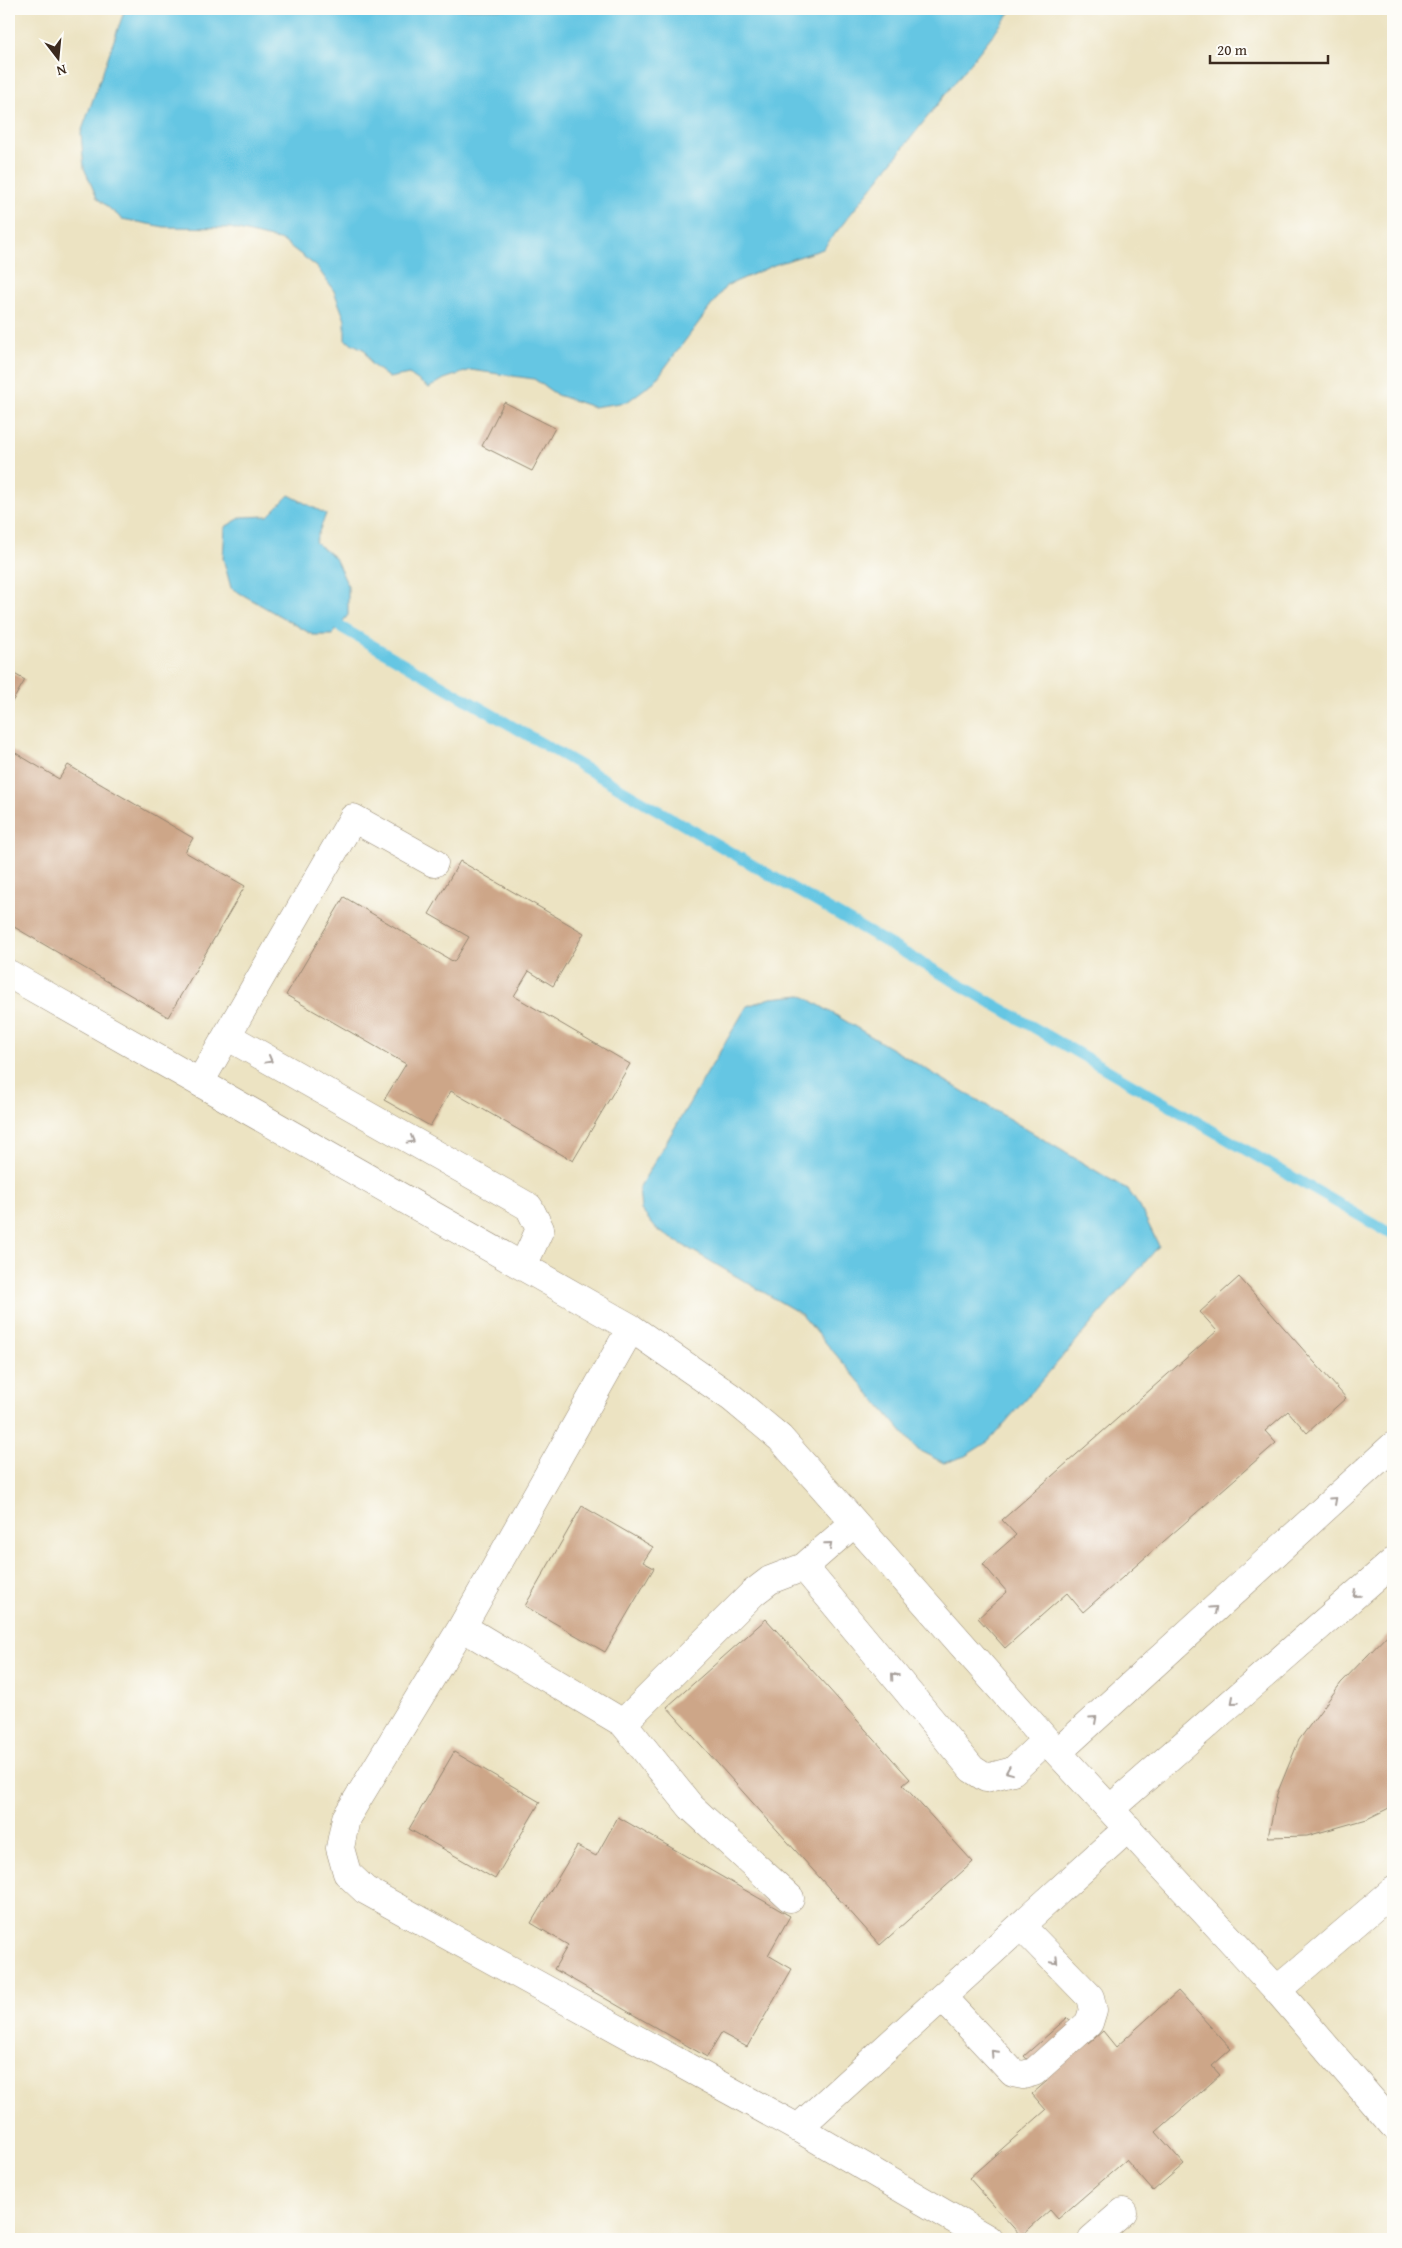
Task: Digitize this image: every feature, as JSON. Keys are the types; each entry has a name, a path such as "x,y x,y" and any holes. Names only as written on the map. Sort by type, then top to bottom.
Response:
{"lane":[{"path":"200,1082 354,818 434,863"},
{"path":"9,974 631,1328 732,1398 780,1438 1052,1746 1277,1990 1393,2126"},
{"path":"227,1036 529,1207 540,1229 524,1266"},
{"path":"631,1328 462,1627 346,1818 340,1848 348,1873 365,1890 798,2128 988,2239"},
{"path":"804,1567 972,1769 986,1778 1013,1771 1052,1746 1393,1446"},
{"path":"623,1723 753,1593 770,1580 804,1567 854,1523"},
{"path":"1110,1809 1393,1562"},
{"path":"462,1627 623,1723 691,1807 790,1898"},
{"path":"798,2128 1128,1828"},
{"path":"1277,1990 1393,1891"},
{"path":"942,1997 1013,2073 1023,2075 1034,2072 1089,2023 1093,2010 1090,1997 1021,1926"},
{"path":"1092,2239 1123,2212"}],"water":[{"path":"125,9 1013,9 823,249 774,265 726,286 655,381 627,402 593,407 557,395 534,379 471,370 444,379 429,388 409,374 389,378 371,364 365,350 345,340 345,320 334,291 317,267 283,241 230,228 164,227 122,219 97,198 84,168 81,133"},
{"path":"289,495 326,514 315,542 335,558 348,586 348,615 332,635 313,635 231,588 223,558 225,527 242,517 268,516"},
{"path":"802,995 1128,1190 1140,1207 1159,1246 989,1441 965,1456 944,1463 918,1450 801,1314 657,1230 641,1210 639,1188 747,1006 771,998"}],"building":[{"path":"504,402 555,428 532,471 482,446"},
{"path":"9,671 25,680 9,707"},
{"path":"9,749 59,779 68,765 193,838 185,852 245,886 168,1017 9,924"},
{"path":"460,861 584,933 553,986 529,971 514,996 630,1064 573,1161 451,1091 430,1126 384,1100 406,1064 286,995 344,897 454,962 469,937 429,914"},
{"path":"1239,1277 1346,1398 1307,1433 1288,1411 1265,1431 1276,1443 1083,1612 1067,1593 1005,1648 978,1618 1007,1592 983,1564 1016,1535 1002,1520 1217,1331 1200,1312"},
{"path":"582,1506 653,1547 643,1562 654,1568 605,1652 525,1606"},
{"path":"766,1619 910,1779 903,1785 973,1862 880,1945 667,1707"},
{"path":"1393,1629 1393,1806 1367,1819 1307,1836 1268,1837 1277,1794 1299,1740 1341,1683"},
{"path":"454,1752 540,1802 495,1879 409,1829"},
{"path":"618,1817 790,1916 768,1955 792,1969 747,2047 721,2033 707,2057 554,1969 568,1945 531,1923 577,1846 596,1856"},
{"path":"1178,1991 1231,2049 1212,2066 1220,2075 1156,2132 1184,2164 1153,2191 1126,2160 1058,2219 1050,2210 1021,2236 969,2178 1046,2110 1032,2094 1047,2081 1024,2056 1067,2018 1089,2043 1103,2031 1116,2047"}],"waterway":[{"path":"339,626 1393,1235"}]}
